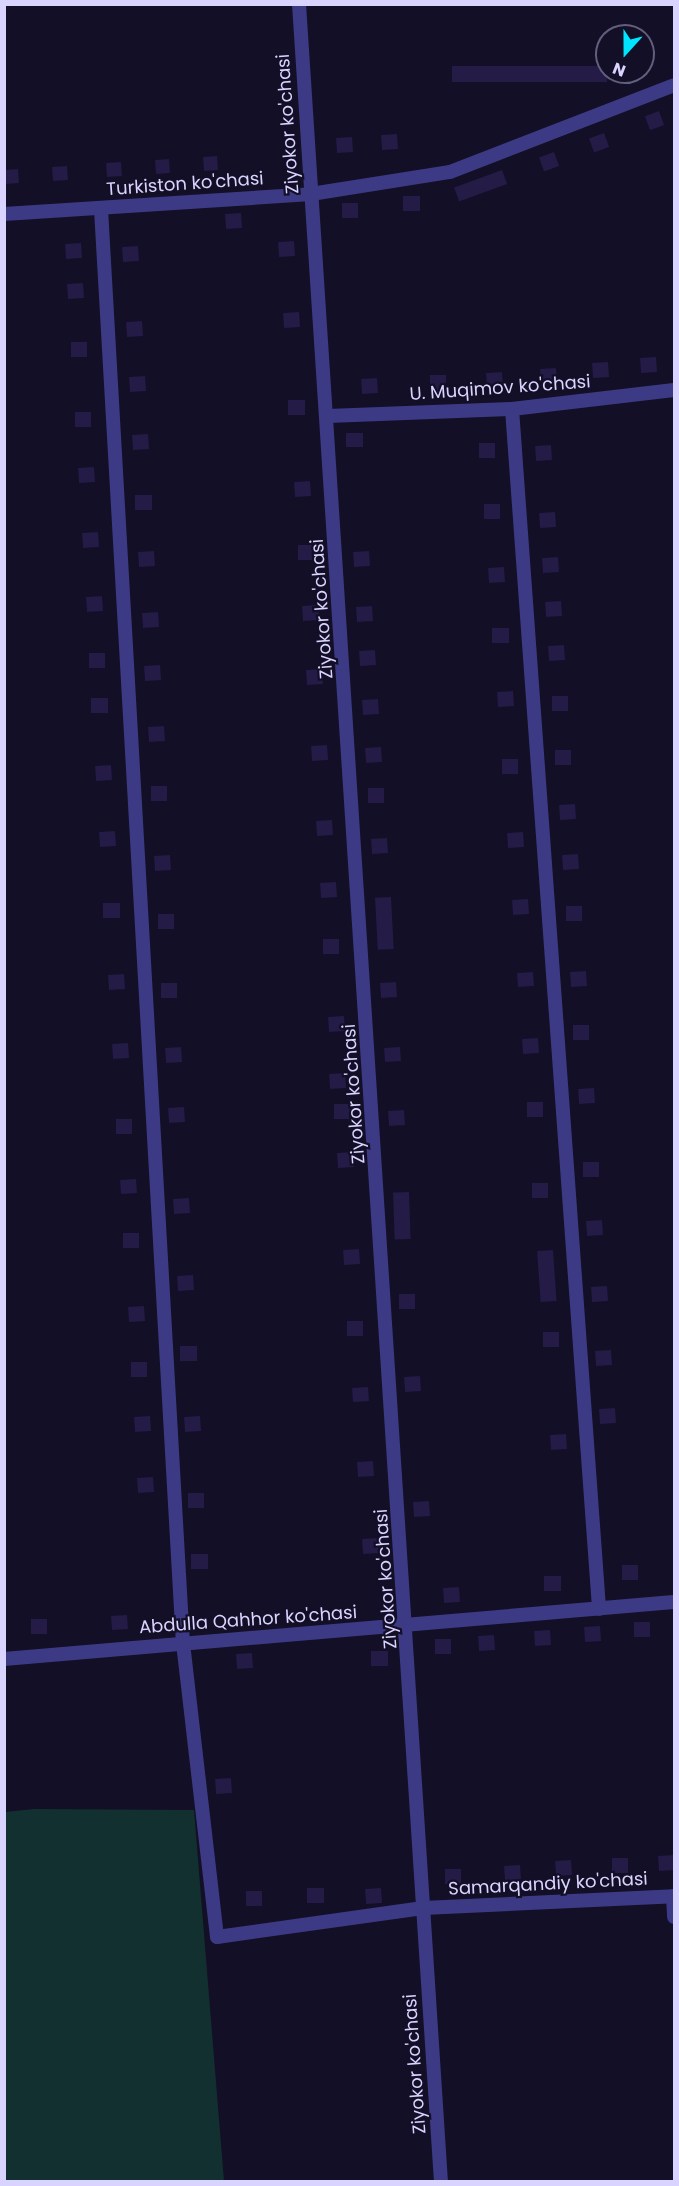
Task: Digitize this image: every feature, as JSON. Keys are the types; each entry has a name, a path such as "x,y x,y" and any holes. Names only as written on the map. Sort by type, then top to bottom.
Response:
{"street":[{"name":"Ziyokor ko'chasi","path":"299,4 407,1626 441,2181"},
{"name":"Turkiston ko'chasi","path":"4,214 311,194 450,172 675,85"},
{"path":"101,208 183,1643"},
{"name":"U. Muqimov ko'chasi","path":"328,416 512,409 675,390"},
{"path":"512,409 599,1609"},
{"name":"Abdulla Qahhor ko'chasi","path":"4,1659 675,1602"},
{"name":"Samarqandiy ko'chasi","path":"183,1643 217,1937 423,1908 674,1896"},
{"path":"674,1896 675,1917"}],"green space":[{"path":"34,1809 194,1810 224,2181 5,2181 5,1812"}],"building":[{"path":"452,66 595,66 595,82 452,82"},
{"path":"659,111 664,125 650,130 645,116"},
{"path":"604,133 609,147 594,153 589,138"},
{"path":"397,134 398,149 382,150 381,135"},
{"path":"352,137 353,152 337,153 336,138"},
{"path":"554,152 559,166 544,172 539,157"},
{"path":"217,156 218,170 204,171 203,157"},
{"path":"169,159 170,173 156,174 155,160"},
{"path":"121,162 122,176 107,177 106,163"},
{"path":"67,166 68,180 53,181 52,167"},
{"path":"18,169 19,183 5,184 4,170"},
{"path":"502,170 507,184 459,202 454,187"},
{"path":"403,196 420,196 420,211 403,211"},
{"path":"342,203 358,203 358,218 342,218"},
{"path":"241,213 242,228 226,229 225,214"},
{"path":"294,241 295,256 279,257 278,242"},
{"path":"81,243 82,258 66,259 65,244"},
{"path":"138,246 139,261 123,262 122,247"},
{"path":"83,283 84,298 68,299 67,284"},
{"path":"299,312 300,327 284,328 283,313"},
{"path":"142,321 143,336 127,337 126,322"},
{"path":"71,342 87,342 87,357 71,357"},
{"path":"656,357 657,372 641,373 640,358"},
{"path":"608,362 609,377 593,378 592,363"},
{"path":"556,368 557,383 541,384 540,369"},
{"path":"502,372 503,387 487,388 486,373"},
{"path":"430,375 446,375 446,390 430,390"},
{"path":"145,376 146,391 130,392 129,377"},
{"path":"377,378 378,393 362,394 361,379"},
{"path":"288,400 305,400 305,415 288,415"},
{"path":"75,412 91,412 91,427 75,427"},
{"path":"346,433 363,433 363,447 346,447"},
{"path":"148,434 149,449 133,450 132,435"},
{"path":"479,443 495,443 495,458 479,458"},
{"path":"551,445 552,460 536,461 535,446"},
{"path":"94,467 95,482 79,483 78,468"},
{"path":"310,481 311,496 295,497 294,482"},
{"path":"135,495 152,495 152,510 135,510"},
{"path":"484,504 500,504 500,519 484,519"},
{"path":"555,512 556,527 540,528 539,513"},
{"path":"98,532 99,547 83,548 82,533"},
{"path":"298,545 314,545 314,560 298,560"},
{"path":"154,551 155,566 139,567 138,552"},
{"path":"369,551 370,566 354,567 353,552"},
{"path":"558,557 559,572 543,573 542,558"},
{"path":"504,567 505,582 489,583 488,568"},
{"path":"102,596 103,611 87,612 86,597"},
{"path":"561,601 562,616 546,617 545,602"},
{"path":"318,605 319,620 303,621 302,606"},
{"path":"372,606 373,621 357,622 356,607"},
{"path":"158,612 159,627 143,628 142,613"},
{"path":"492,628 509,628 509,643 492,643"},
{"path":"564,645 565,660 549,661 548,646"},
{"path":"375,650 376,665 360,666 359,651"},
{"path":"89,653 105,653 105,668 89,668"},
{"path":"160,665 161,680 145,681 144,666"},
{"path":"322,669 323,684 307,685 306,670"},
{"path":"513,691 514,706 498,707 497,692"},
{"path":"552,696 568,696 568,711 552,711"},
{"path":"91,698 108,698 108,713 91,713"},
{"path":"378,699 379,714 363,715 362,700"},
{"path":"164,726 165,741 149,742 148,727"},
{"path":"327,745 328,760 312,761 311,746"},
{"path":"381,747 382,762 366,763 365,748"},
{"path":"555,750 571,750 571,765 555,765"},
{"path":"502,759 518,759 518,774 502,774"},
{"path":"111,765 112,780 96,781 95,766"},
{"path":"151,786 167,786 167,801 151,801"},
{"path":"368,788 384,788 384,803 368,803"},
{"path":"575,804 576,819 560,820 559,805"},
{"path":"332,820 333,835 317,836 316,821"},
{"path":"115,831 116,846 100,847 99,832"},
{"path":"523,832 524,847 508,848 507,833"},
{"path":"387,838 388,853 372,854 371,839"},
{"path":"578,854 579,869 563,870 562,855"},
{"path":"170,855 171,870 155,871 154,856"},
{"path":"336,882 337,897 321,898 320,883"},
{"path":"391,897 394,949 378,950 375,898"},
{"path":"528,899 529,914 513,915 512,900"},
{"path":"103,903 120,903 120,918 103,918"},
{"path":"566,906 582,906 582,921 566,921"},
{"path":"158,914 174,914 174,929 158,929"},
{"path":"323,939 339,939 339,954 323,954"},
{"path":"586,971 587,986 571,987 570,972"},
{"path":"533,972 534,986 518,987 517,973"},
{"path":"124,974 125,989 109,990 108,975"},
{"path":"396,982 397,997 381,998 380,983"},
{"path":"161,983 177,983 177,998 161,998"},
{"path":"344,1016 345,1031 329,1032 328,1017"},
{"path":"573,1025 589,1025 589,1040 573,1040"},
{"path":"538,1038 539,1053 523,1054 522,1039"},
{"path":"128,1043 129,1058 113,1059 112,1044"},
{"path":"181,1047 182,1062 166,1063 165,1048"},
{"path":"400,1047 401,1061 385,1062 384,1048"},
{"path":"345,1073 346,1088 330,1089 329,1074"},
{"path":"594,1088 595,1103 579,1104 578,1089"},
{"path":"527,1102 543,1102 543,1117 527,1117"},
{"path":"334,1104 350,1104 350,1119 334,1119"},
{"path":"184,1107 185,1122 169,1123 168,1108"},
{"path":"404,1110 405,1125 389,1126 388,1111"},
{"path":"116,1119 132,1119 132,1134 116,1134"},
{"path":"353,1152 354,1167 338,1168 337,1153"},
{"path":"583,1162 599,1162 599,1177 583,1177"},
{"path":"136,1179 137,1193 121,1194 120,1180"},
{"path":"532,1183 548,1183 548,1198 532,1198"},
{"path":"409,1192 411,1239 395,1240 393,1193"},
{"path":"189,1198 190,1213 174,1214 173,1199"},
{"path":"602,1220 603,1235 587,1236 586,1221"},
{"path":"123,1233 139,1233 139,1248 123,1248"},
{"path":"359,1249 360,1264 344,1265 343,1250"},
{"path":"553,1250 557,1301 541,1302 537,1251"},
{"path":"193,1275 194,1290 178,1291 177,1276"},
{"path":"607,1286 608,1301 592,1302 591,1287"},
{"path":"399,1294 415,1294 415,1309 399,1309"},
{"path":"144,1306 145,1321 129,1322 128,1307"},
{"path":"347,1321 363,1321 363,1336 347,1336"},
{"path":"543,1332 559,1332 559,1347 543,1347"},
{"path":"180,1346 197,1346 197,1361 180,1361"},
{"path":"611,1350 612,1365 596,1366 595,1351"},
{"path":"131,1362 147,1362 147,1377 131,1377"},
{"path":"420,1376 421,1391 405,1392 404,1377"},
{"path":"368,1387 369,1401 353,1402 352,1388"},
{"path":"615,1408 616,1423 600,1424 599,1409"},
{"path":"150,1416 151,1431 135,1432 134,1417"},
{"path":"200,1416 201,1431 185,1432 184,1417"},
{"path":"566,1434 567,1449 551,1450 550,1435"},
{"path":"373,1461 374,1476 358,1477 357,1462"},
{"path":"153,1477 154,1492 138,1493 137,1478"},
{"path":"188,1493 204,1493 204,1508 188,1508"},
{"path":"429,1501 430,1516 414,1517 413,1502"},
{"path":"378,1538 379,1553 363,1554 362,1539"},
{"path":"191,1554 208,1554 208,1569 191,1569"},
{"path":"622,1565 638,1565 638,1580 622,1580"},
{"path":"544,1576 561,1576 561,1591 544,1591"},
{"path":"459,1587 460,1602 444,1603 443,1588"},
{"path":"127,1615 128,1629 112,1630 111,1616"},
{"path":"31,1619 47,1619 47,1634 31,1634"},
{"path":"634,1622 650,1622 650,1637 634,1637"},
{"path":"600,1626 601,1641 585,1642 584,1627"},
{"path":"550,1630 551,1645 535,1646 534,1631"},
{"path":"494,1635 495,1650 479,1651 478,1636"},
{"path":"435,1639 451,1639 451,1654 435,1654"},
{"path":"371,1651 388,1651 388,1666 371,1666"},
{"path":"252,1653 253,1668 237,1669 236,1654"},
{"path":"231,1778 232,1793 216,1794 215,1779"},
{"path":"674,1855 674,1870 659,1871 658,1856"},
{"path":"612,1858 628,1858 628,1873 612,1873"},
{"path":"571,1860 572,1875 556,1876 555,1861"},
{"path":"520,1865 521,1880 505,1881 504,1866"},
{"path":"445,1869 461,1869 461,1884 445,1884"},
{"path":"307,1888 324,1888 324,1903 307,1903"},
{"path":"381,1888 382,1903 366,1904 365,1889"},
{"path":"246,1891 262,1891 262,1906 246,1906"}]}
